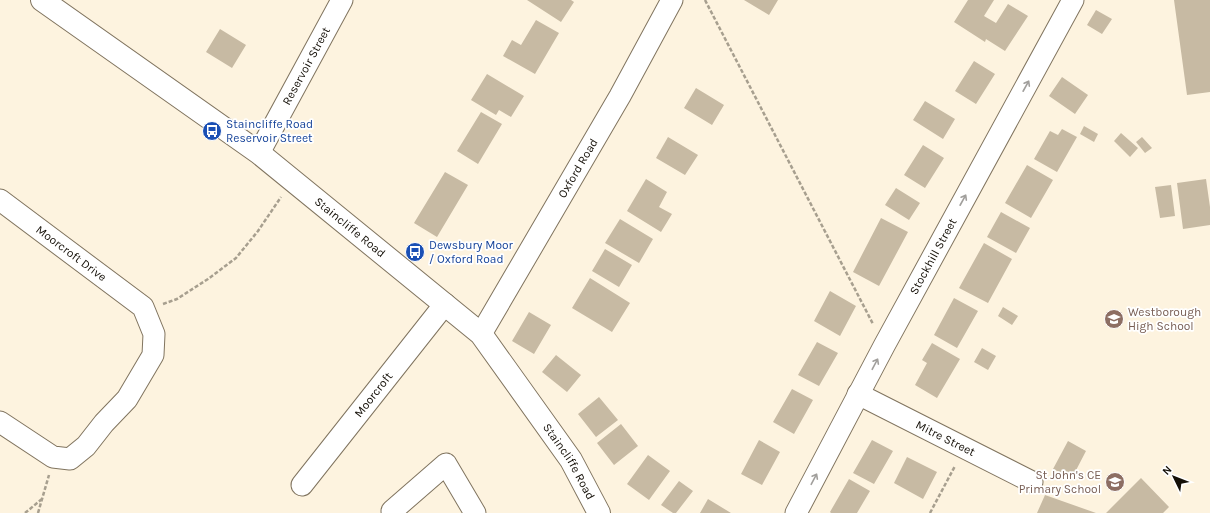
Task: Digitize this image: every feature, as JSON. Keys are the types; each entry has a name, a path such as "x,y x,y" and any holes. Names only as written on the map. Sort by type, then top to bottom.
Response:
{"street":[{"name":"Staincliffe Road","path":"42,0 259,153 481,334 571,460 599,513"},
{"name":"Reservoir Street","path":"259,153 342,0"},
{"name":"Oxford Road","path":"481,334 620,96 672,0"},
{"name":"Stockhill Street","path":"796,513 858,394 1073,0"},
{"name":"Moorcroft Drive","path":"0,200 143,307"},
{"name":"Moorcroft","path":"302,485 445,304"},
{"path":"0,422 53,457 70,459 86,446 104,423 127,399 153,356 154,334 143,307"},
{"name":"Mitre Street","path":"858,394 1032,482"},
{"path":"392,511 446,464 475,513"}],"path":[{"path":"705,0 884,346"},
{"path":"143,307 161,305 177,299 208,279 236,258 258,231 279,201"},
{"path":"930,513 965,448"},
{"path":"38,513 53,457"},
{"path":"25,513 43,498"}],"building":[{"path":"527,0 571,0 574,2 561,22"},
{"path":"744,0 778,0 769,15"},
{"path":"968,0 994,0 984,16 996,23 1008,4 1028,16 1005,51 986,39 985,42 954,22"},
{"path":"1174,0 1210,0 1210,92 1187,95"},
{"path":"1096,10 1112,19 1102,34 1087,25"},
{"path":"536,20 559,33 535,74 503,56 512,40 521,45"},
{"path":"220,29 246,45 232,68 206,52"},
{"path":"974,61 995,74 976,104 955,91"},
{"path":"487,74 524,96 511,117 499,110 496,115 471,100"},
{"path":"1062,77 1088,95 1075,114 1049,96"},
{"path":"696,88 724,105 712,125 684,108"},
{"path":"925,101 955,119 943,139 913,120"},
{"path":"481,112 502,124 478,164 457,151"},
{"path":"1084,126 1098,134 1094,142 1080,134"},
{"path":"1062,129 1077,137 1057,172 1034,159 1050,131 1058,135"},
{"path":"1121,133 1138,148 1130,157 1114,141"},
{"path":"668,137 698,155 685,175 656,158"},
{"path":"1142,137 1152,148 1145,153 1136,142"},
{"path":"923,145 944,158 925,188 904,175"},
{"path":"1027,165 1053,180 1031,218 1005,203"},
{"path":"445,172 468,185 437,237 414,223"},
{"path":"646,179 667,192 659,207 672,214 661,232 627,211"},
{"path":"1206,179 1210,207 1210,225 1183,229 1177,183"},
{"path":"1171,185 1175,216 1160,218 1155,187"},
{"path":"896,188 920,203 909,220 885,205"},
{"path":"1001,212 1030,228 1016,253 987,237"},
{"path":"881,218 908,232 879,286 853,272"},
{"path":"620,219 653,239 639,263 605,243"},
{"path":"984,243 1012,259 988,303 959,288"},
{"path":"605,249 632,265 619,287 592,271"},
{"path":"590,278 630,303 612,332 572,308"},
{"path":"830,291 856,306 840,336 814,321"},
{"path":"954,298 978,311 957,348 934,335"},
{"path":"1003,307 1018,316 1012,325 998,316"},
{"path":"529,312 551,325 534,354 512,341"},
{"path":"817,342 838,353 819,386 798,375"},
{"path":"932,343 960,359 937,398 915,385 927,363 922,360"},
{"path":"982,348 996,356 988,370 974,362"},
{"path":"556,355 581,375 567,392 542,372"},
{"path":"792,389 813,400 794,434 773,422"},
{"path":"599,397 618,420 596,437 578,414"},
{"path":"621,424 638,446 614,465 597,443"},
{"path":"759,440 780,452 762,485 741,474"},
{"path":"872,440 893,451 874,484 853,473"},
{"path":"1068,441 1086,451 1072,478 1053,469"},
{"path":"648,455 670,471 649,500 627,484"},
{"path":"907,457 937,472 923,499 894,483"},
{"path":"1141,478 1169,507 1163,513 1106,513"},
{"path":"849,479 870,491 857,513 831,513 830,512"},
{"path":"679,481 693,491 676,513 673,513 661,505"},
{"path":"1045,495 1096,513 1037,513"},
{"path":"708,499 731,513 700,513"}],"place":[{"name":"Staincliffe Road Reservoir Street","path":"212,131"},
{"name":"Dewsbury Moor / Oxford Road","path":"415,252"},
{"name":"Westborough High School","path":"1114,319"},
{"name":"St John's CE Primary School","path":"1115,482"}]}
